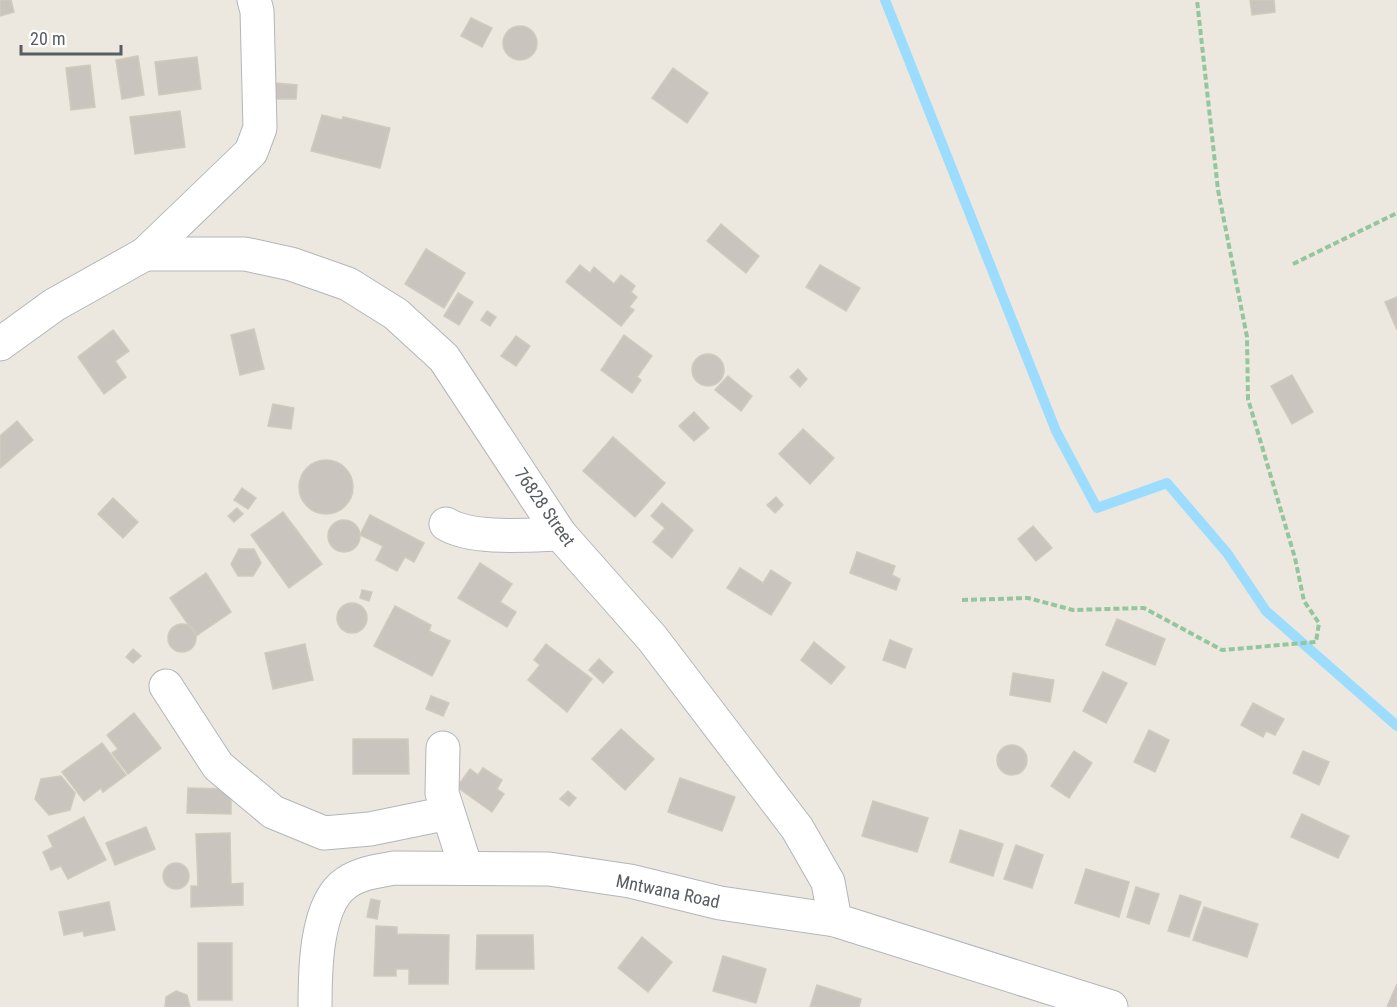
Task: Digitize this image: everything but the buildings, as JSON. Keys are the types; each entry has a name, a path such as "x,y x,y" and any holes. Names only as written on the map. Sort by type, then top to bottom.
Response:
{"street":[{"path":"0,344 54,305 145,254 251,152 260,128 257,11 254,0"},
{"name":"76828 Street","path":"145,254 245,254 291,264 348,284 396,314 444,358 560,534 652,638 797,828 828,882 835,920"},
{"path":"446,524 457,530 468,531 514,535 560,534"},
{"path":"166,686 219,766 273,812 324,833 370,829 448,813"},
{"path":"443,748 442,793 466,868"},
{"name":"Mntwana Road","path":"315,1007 319,940 329,904 344,884 369,872 394,868 466,868 549,869 630,881 720,903 835,920 1111,1007"}],"path":[{"path":"962,600 1028,598 1073,610 1144,608 1222,650 1316,642 1319,623 1304,601 1295,558 1248,399 1247,337 1218,190 1197,0"},
{"path":"1293,264 1397,213"}],"waterway":[{"path":"885,0 1056,431 1097,508 1167,483 1227,553 1266,611 1397,726"}]}
